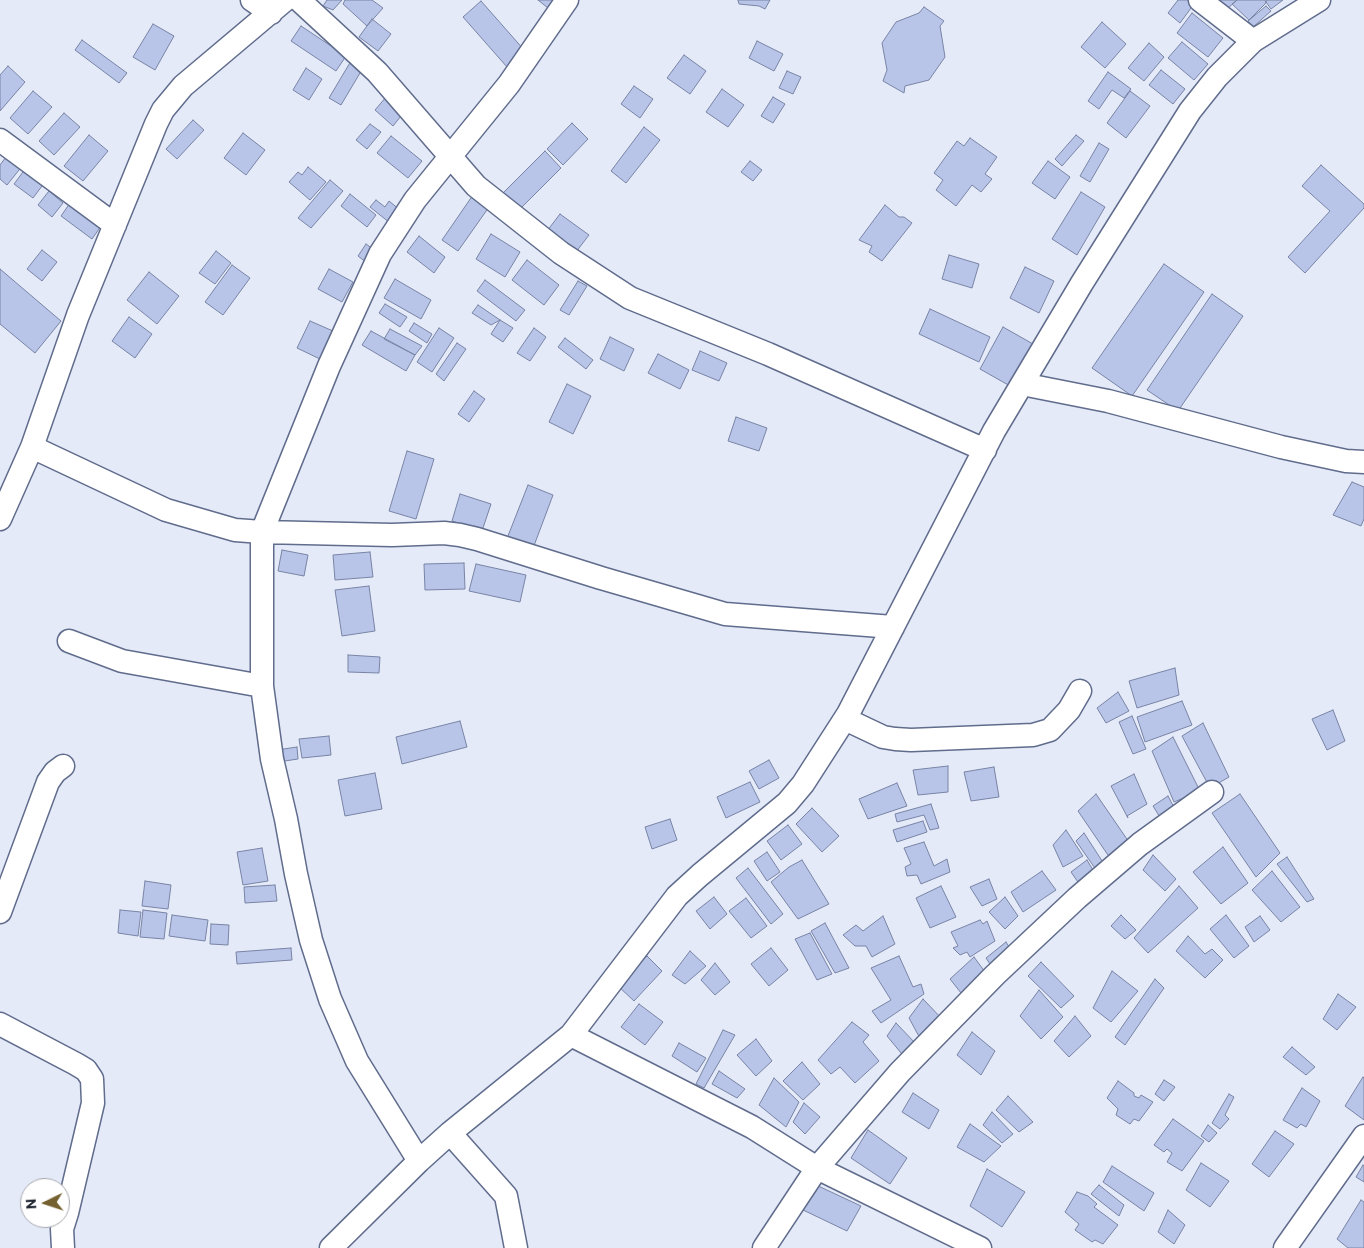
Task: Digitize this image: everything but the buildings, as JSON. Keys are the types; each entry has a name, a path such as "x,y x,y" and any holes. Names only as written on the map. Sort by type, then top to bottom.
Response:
{"street":[{"path":"252,0 278,6"},
{"path":"299,0 377,72 476,186 561,253 630,298 768,354 985,450"},
{"path":"419,1161 357,1061 330,999 311,940 272,759 262,686 262,532 329,366 374,267 402,218 509,84 567,0"},
{"path":"1200,0 1253,41"},
{"path":"331,1248 450,1132 571,1035 677,896 787,803 803,784 845,719 985,450 1022,384 1087,274 1190,111 1218,77 1253,41 1319,0"},
{"path":"0,518 32,448 78,315 163,110 183,86 278,6"},
{"path":"0,140 115,225"},
{"path":"1022,384 1108,401 1281,447 1346,462 1364,462"},
{"path":"32,448 166,510 235,530 392,535 444,533 460,535 725,614 892,628"},
{"path":"1329,458 1364,474"},
{"path":"69,641 122,661 262,686"},
{"path":"845,719 883,737 894,739 1033,735 1050,730 1069,710 1080,691"},
{"path":"0,912 48,782 55,772 63,766"},
{"path":"764,1248 817,1168 900,1072 995,975 1140,844 1212,792"},
{"path":"0,1024 76,1064 86,1070 92,1078 93,1103 62,1230 63,1248"},
{"path":"571,1035 752,1127 817,1168 946,1241 980,1248"},
{"path":"450,1132 506,1196 516,1248"},
{"path":"1285,1248 1364,1136"}]}
